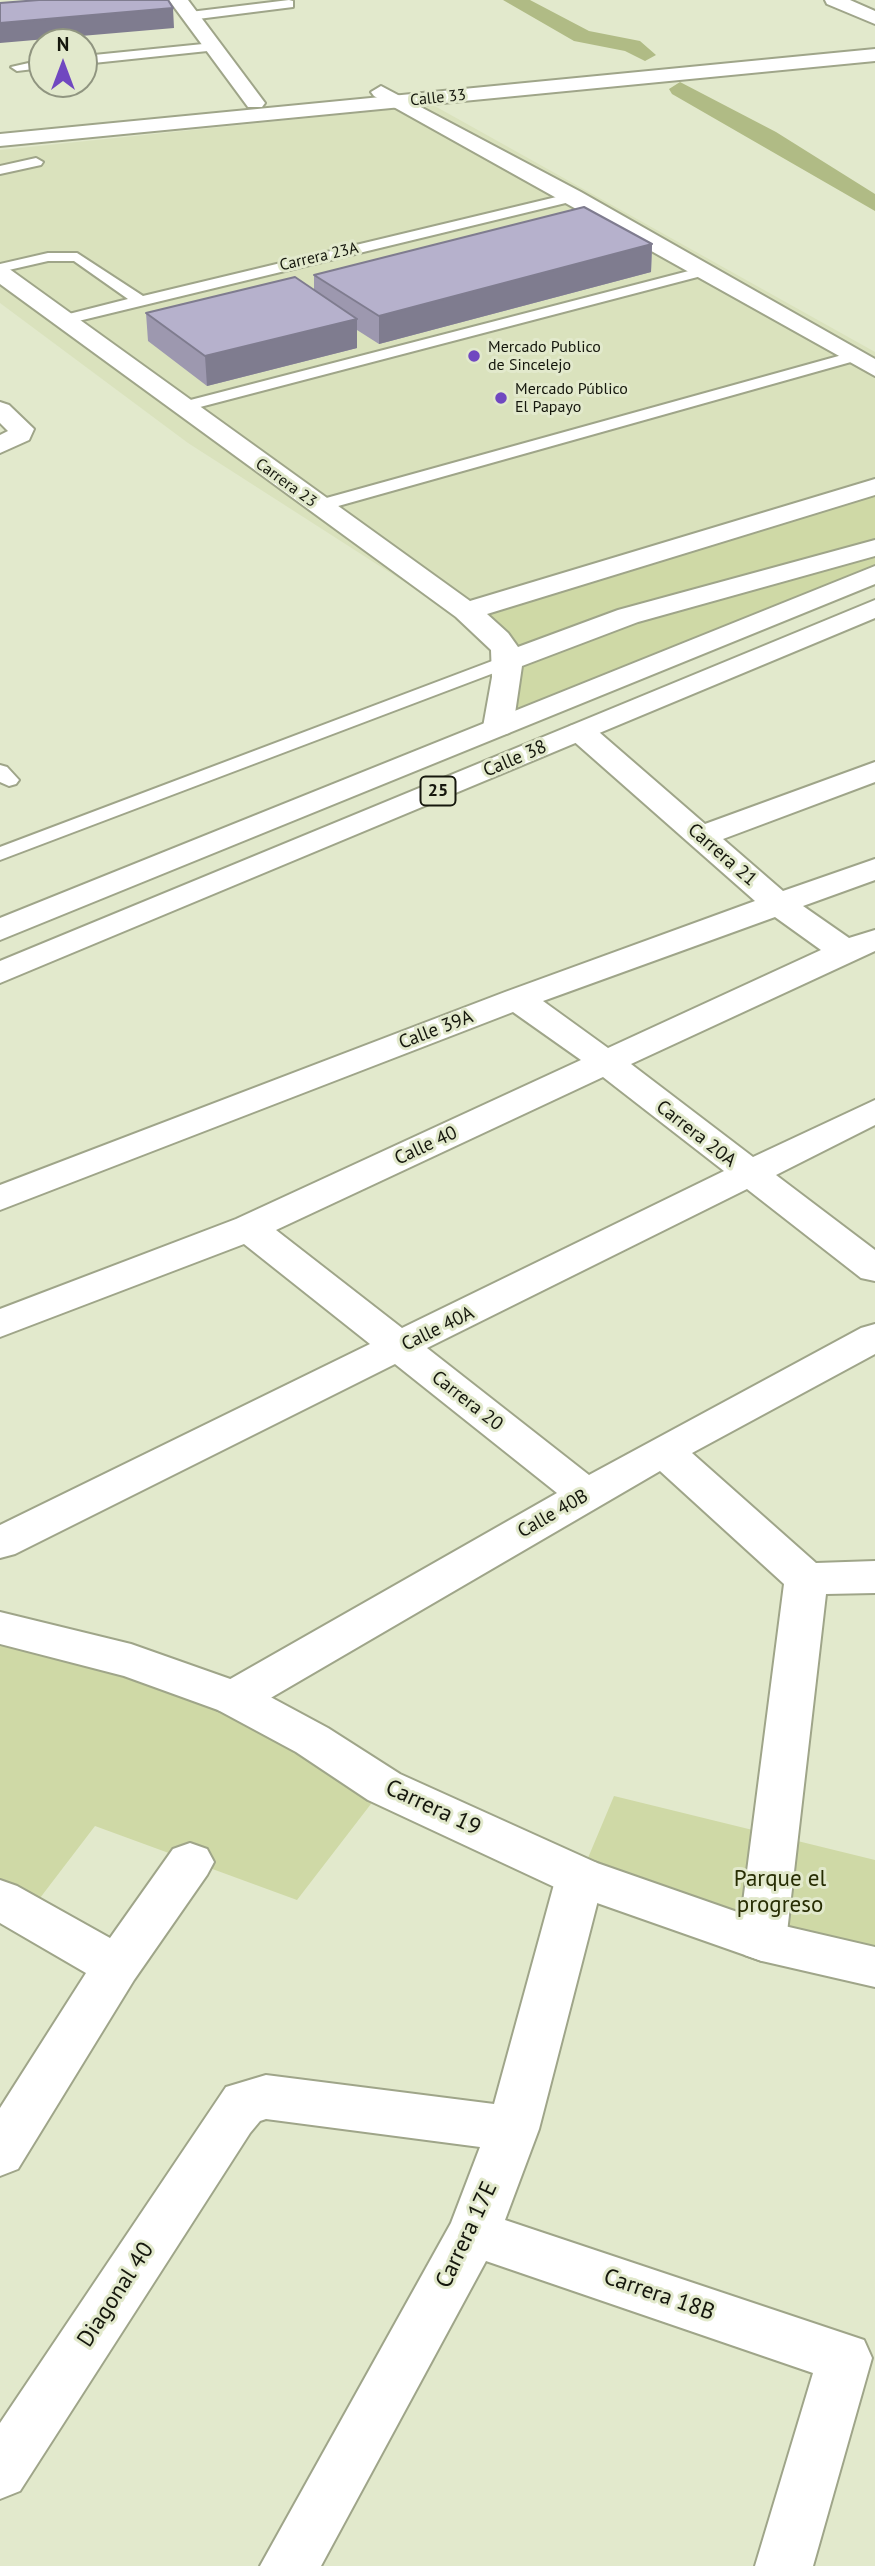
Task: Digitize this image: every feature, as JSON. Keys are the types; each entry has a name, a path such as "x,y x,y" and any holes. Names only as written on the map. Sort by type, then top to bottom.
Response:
{"main road":[{"path":"834,0 875,18"},
{"path":"184,8 254,103"},
{"name":"Calle 33","path":"0,139 875,44"},
{"name":"Calle 33","path":"0,128 254,103 389,97 875,55"},
{"path":"389,97 573,197 875,369"},
{"name":"Carrera 23","path":"0,270 181,407 466,611 498,640 505,649 508,661"},
{"path":"0,410 21,429 20,435 13,441 0,445"},
{"path":"466,611 875,487"},
{"path":"498,727 508,661 628,616 875,548"},
{"name":"Calle 38","path":"0,930 875,574"},
{"name":"Calle 38","path":"0,973 875,608"},
{"path":"466,611 559,621 628,616"},
{"name":"Carrera 21","path":"582,732 778,904 860,945"},
{"path":"700,836 875,771"},
{"name":"Calle 39A","path":"0,1198 517,999 875,869"},
{"name":"Calle 40","path":"0,1324 249,1227 860,945"},
{"name":"Carrera 20A","path":"517,999 607,1063 749,1175 875,1269"},
{"name":"Calle 40A","path":"0,1543 400,1349 875,1111"},
{"name":"Carrera 20","path":"249,1227 587,1495"},
{"name":"Calle 40B","path":"234,1698 663,1451 875,1337"},
{"path":"663,1451 806,1578 875,1577"},
{"path":"762,1941 806,1578"},
{"name":"Carrera 19","path":"0,1628 131,1661 234,1698 312,1740 384,1787 580,1877 762,1941 875,1967"},
{"path":"0,2153 117,1966 190,1861"},
{"name":"Carrera 17E","path":"289,2566 472,2233 513,2129 580,1877"},
{"path":"0,1900 117,1966"},
{"name":"Diagonal 40","path":"0,2472 232,2117 244,2103 266,2097 513,2129"},
{"name":"Carrera 18B","path":"472,2233 845,2358 784,2566"}],"lane":[{"path":"184,8 289,4"},
{"path":"98,59 213,47"},
{"path":"17,67 28,66"},
{"path":"0,170 36,162"},
{"name":"Carrera 23A","path":"66,319 573,197"},
{"path":"0,270 48,257 78,257 139,300"},
{"path":"181,407 704,271"},
{"path":"318,506 853,357"},
{"path":"0,854 508,661"}],"shaded area":[{"name":"Mercado Público El Papayo","path":"433,105 875,352 875,502 470,624 188,443 0,303 0,150"}],"green space":[{"path":"875,487 875,574 498,727 508,661 466,611"},
{"path":"0,1628 131,1661 384,1787 297,1900 95,1826 27,1915 0,1900"},
{"name":"Parque el progreso","path":"614,1796 875,1860 875,1965 580,1877"}],"building":[{"path":"39,0 168,0 173,8 0,23 0,3"},
{"path":"584,207 652,244 379,316 314,275"},
{"path":"295,277 357,319 205,356 146,313"}],"waterway":[{"path":"513,0 543,13 582,36 632,46 645,55"},
{"path":"680,89 768,137 875,204"}],"place":[{"name":"Mercado Publico de Sincelejo","path":"474,356"},
{"name":"Mercado Público El Papayo","path":"501,398"}]}
